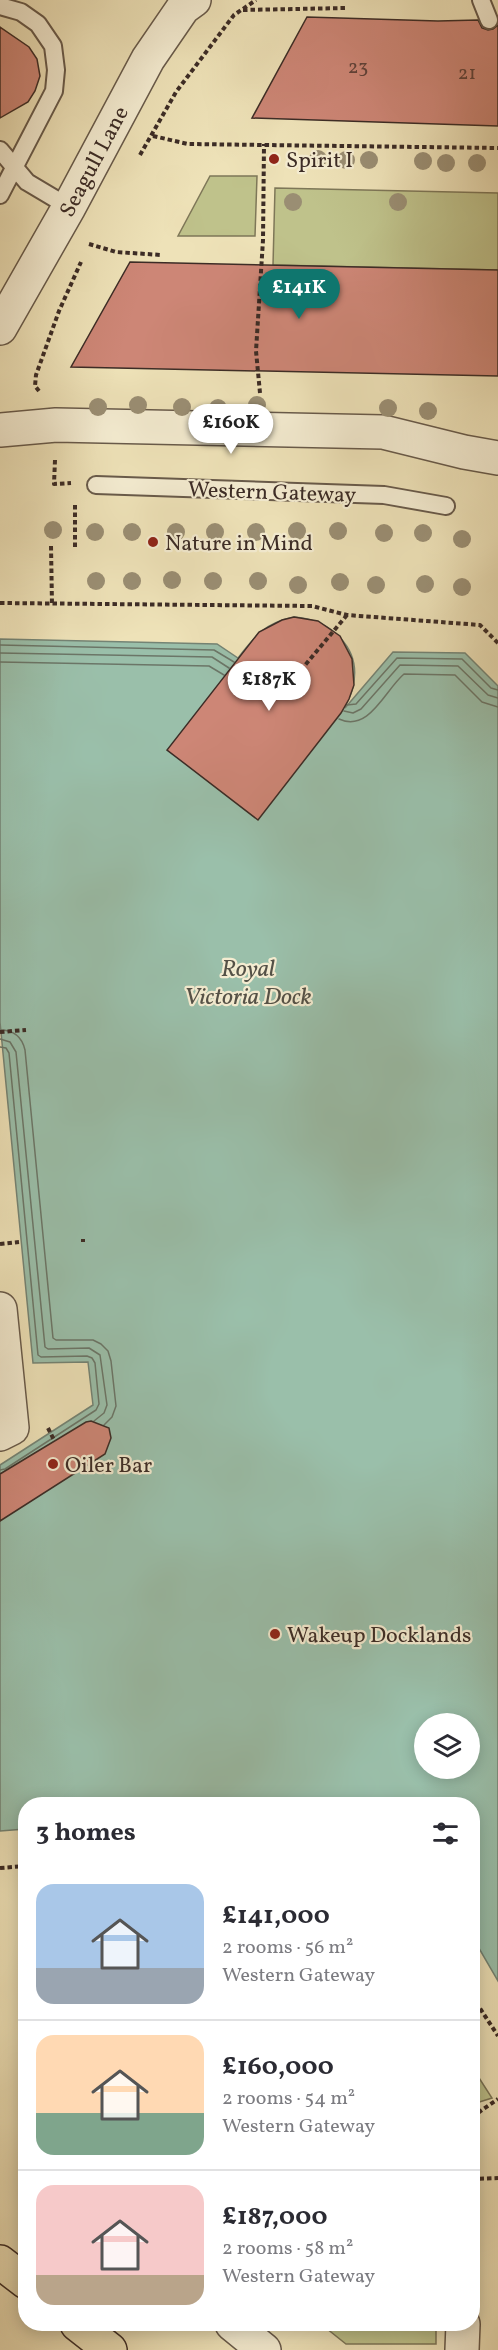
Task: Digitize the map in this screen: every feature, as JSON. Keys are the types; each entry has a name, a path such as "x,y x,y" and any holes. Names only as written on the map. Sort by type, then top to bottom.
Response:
{"main road":[{"path":"0,2262 18,2276"},
{"path":"86,2331 110,2350"}],"street":[{"name":"Seagull Lane","path":"0,328 69,207 148,59 176,17 194,0"},
{"path":"0,430 56,425 383,432 498,458"},
{"path":"0,1309 12,1428 0,1434"},
{"path":"241,2331 264,2350"},
{"path":"462,2331 462,2350"}],"lane":[{"path":"481,0 489,20"},
{"path":"0,6 21,12 38,24 52,46 56,70 54,91 0,195"},
{"path":"0,150 35,188 69,207"},
{"name":"Western Gateway","path":"96,485 384,495 446,506"}],"path":[{"name":"Seagull Lane","path":"136,162 153,136 176,92 234,15 256,1"},
{"path":"242,10 346,9"},
{"path":"153,136 188,144 498,148"},
{"path":"260,393 256,351 263,240 264,144"},
{"path":"89,244 116,252 161,255"},
{"path":"35,386 36,375 66,295"},
{"path":"55,457 54,484 69,483"},
{"path":"75,496 75,547"},
{"path":"51,546 52,605"},
{"path":"0,603 312,606 347,615 480,625 498,643"},
{"path":"296,676 347,615"},
{"path":"0,1032 26,1030"},
{"path":"0,1244 19,1242"},
{"path":"50,1432 54,1440"},
{"path":"0,1868 18,1867"},
{"path":"480,2008 498,2036"},
{"path":"480,2111 498,2099"},
{"path":"480,2178 498,2178"}],"shaded area":[{"path":"210,176 257,176 255,236 178,236"},
{"path":"275,188 498,193 498,270 273,265"},
{"path":"480,2079 492,2098 480,2102"},
{"path":"330,2331 436,2331 436,2344 346,2344"}],"water":[{"name":"Royal Victoria Dock","path":"294,617 320,623 340,638 353,659 355,672 345,708 393,652 465,653 498,686 498,1981 480,1950 480,1797 18,1797 18,1830 0,1831 0,1465 93,1405 88,1362 33,1363 0,1022 0,639 217,644 238,658 250,643 268,627"}],"building":[{"path":"307,17 478,20 482,28 488,30 498,25 498,126 252,118"},
{"path":"0,27 29,47 37,59 40,76 28,102 0,118"},
{"path":"130,262 498,270 498,376 71,367"},
{"path":"294,617 318,621 340,636 352,659 354,685 341,713 258,820 167,750 259,632 282,620"},
{"name":"Oiler Bar","path":"91,1421 109,1428 111,1438 105,1454 0,1521 0,1474"}],"place":[{"name":"Spirit I","path":"274,159"},
{"name":"Nature in Mind","path":"153,542"},
{"name":"Oiler Bar","path":"53,1464"},
{"name":"Wakeup Docklands","path":"275,1634"}]}
